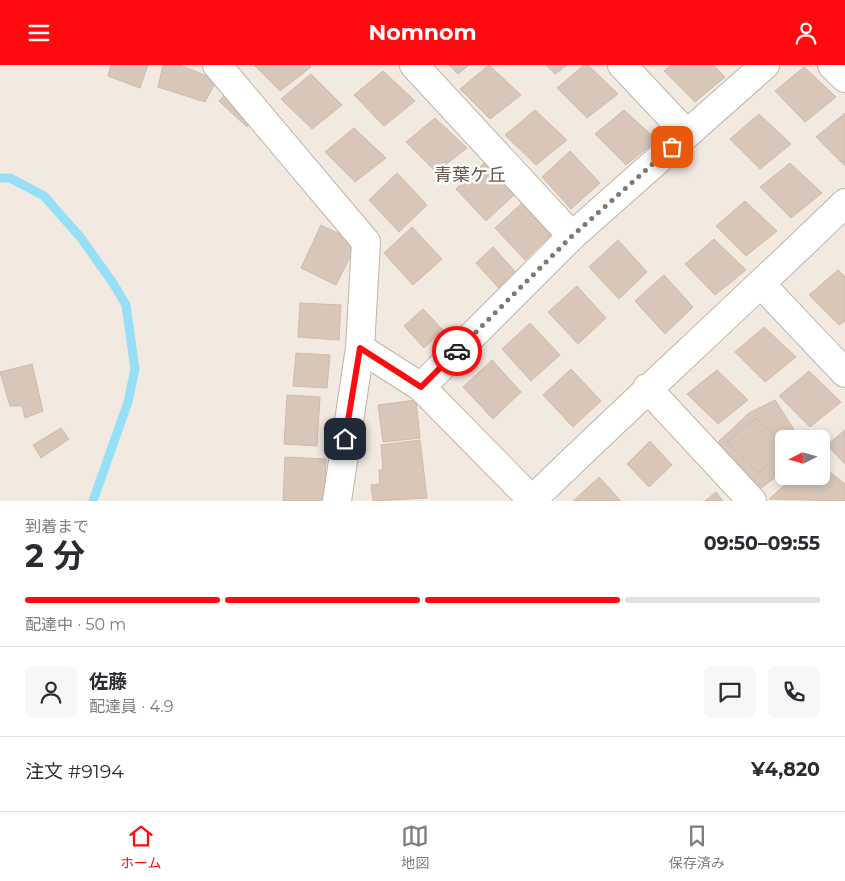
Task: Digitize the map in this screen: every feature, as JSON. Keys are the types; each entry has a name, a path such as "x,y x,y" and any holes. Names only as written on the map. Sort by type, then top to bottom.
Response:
{"street":[{"path":"217,65 366,242 360,348 337,501"},
{"path":"414,65 572,236"},
{"path":"622,65 687,135"},
{"path":"421,387 572,236 765,65"},
{"path":"832,65 845,78"},
{"path":"360,348 421,387 509,488 533,501 648,388 761,285 845,203"},
{"path":"761,285 845,373"},
{"path":"648,388 752,501"}],"building":[{"path":"111,65 148,65 140,88 108,76"},
{"path":"163,65 180,65 217,80 205,102 158,87"},
{"path":"254,65 310,65 311,67 280,91"},
{"path":"449,65 469,65 458,74"},
{"path":"489,65 521,95 490,119 460,89"},
{"path":"546,65 567,65 555,74"},
{"path":"584,65 588,65 618,94 587,118 557,88"},
{"path":"671,65 713,65 725,77 695,102 664,71"},
{"path":"804,67 836,97 805,122 775,91"},
{"path":"383,71 415,101 384,126 354,95"},
{"path":"311,74 342,105 312,129 281,99"},
{"path":"230,89 254,117 247,127 219,101"},
{"path":"535,110 567,140 536,165 505,135"},
{"path":"624,110 657,140 626,165 595,134"},
{"path":"845,113 845,166 816,137"},
{"path":"759,114 791,144 760,169 730,139"},
{"path":"435,118 467,148 436,172 406,142"},
{"path":"354,128 386,158 355,182 325,152"},
{"path":"570,151 600,183 571,209 542,177"},
{"path":"484,163 514,195 486,221 456,189"},
{"path":"790,163 822,193 791,218 760,187"},
{"path":"397,173 427,205 399,232 369,200"},
{"path":"524,201 553,233 525,260 495,228"},
{"path":"745,201 777,231 746,256 716,226"},
{"path":"321,225 357,243 336,285 301,268"},
{"path":"412,227 442,259 413,285 384,253"},
{"path":"714,239 746,270 715,295 685,264"},
{"path":"618,240 647,272 619,299 589,267"},
{"path":"493,247 522,279 505,295 476,263"},
{"path":"838,270 845,277 845,321 839,325 809,295"},
{"path":"664,275 693,307 665,334 635,301"},
{"path":"577,286 606,318 578,344 548,312"},
{"path":"300,303 341,305 339,340 298,337"},
{"path":"423,309 443,330 424,348 404,326"},
{"path":"530,323 560,355 531,381 502,349"},
{"path":"764,327 796,357 765,382 735,352"},
{"path":"296,353 330,355 327,388 293,386"},
{"path":"492,360 521,392 493,419 463,387"},
{"path":"32,364 43,411 25,418 22,406 10,406 0,372"},
{"path":"571,369 601,401 573,427 543,395"},
{"path":"717,370 748,400 718,424 687,394"},
{"path":"809,371 841,402 810,427 779,396"},
{"path":"287,395 320,397 317,446 284,444"},
{"path":"416,400 420,438 383,442 378,405"},
{"path":"775,400 794,430 775,430 775,478 760,489 716,444 749,413"},
{"path":"756,418 775,436 775,459 758,473 727,442"},
{"path":"61,428 69,439 41,458 33,445"},
{"path":"845,430 845,464 830,448 830,442"},
{"path":"420,440 427,498 373,501 371,485 380,484 379,470 383,470 381,445"},
{"path":"650,441 672,465 649,487 627,464"},
{"path":"285,457 326,459 324,501 283,501"},
{"path":"830,472 845,484 845,501 769,499 785,485 830,485"},
{"path":"599,477 621,501 573,501"},
{"path":"716,492 723,501 705,501"}],"waterway":[{"path":"0,178 10,178 44,196 81,238 126,305 135,369 128,402 93,501"}],"way so far":[{"path":"457,351 572,236 672,147"}],"district":[{"name":"青葉ケ丘","path":"470,175"}],"route":[{"path":"345,439 360,348 421,387 457,351"}]}
